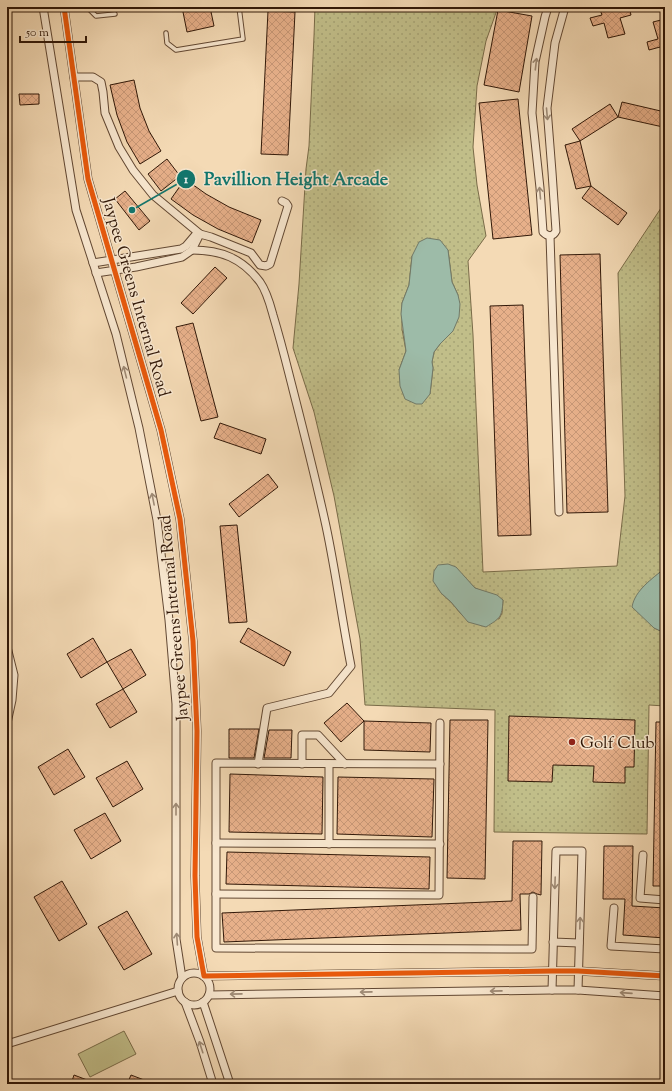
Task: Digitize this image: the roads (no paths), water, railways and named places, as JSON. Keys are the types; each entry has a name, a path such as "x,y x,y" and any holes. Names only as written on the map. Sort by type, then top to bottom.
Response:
{"street":[{"name":"Jaypee Greens Internal Road","path":"43,7 76,210 116,334 139,428 158,528 169,620 176,704 176,939 182,978 179,982 178,991"},
{"name":"Jaypee Greens Internal Road","path":"64,7 88,179 161,430 180,519 194,649 197,731 195,876 197,937 204,976 210,984 209,995"},
{"path":"548,7 535,62 532,113 543,232 546,236 554,235 556,231 547,108 554,43 565,7"},
{"path":"74,77 93,76 101,82 105,113 119,147 133,170 153,195 199,233 251,253 260,265 266,266 270,264 288,206 282,201"},
{"path":"93,263 181,249 199,233"},
{"path":"96,272 136,267 182,257 192,250 199,233"},
{"path":"550,236 559,512"},
{"path":"192,250 216,252 239,261 260,282 267,294 307,446 326,528 351,666 330,693 267,708 258,764"},
{"path":"7,647 14,676 12,700 7,723"},
{"path":"216,894 439,895 440,723"},
{"path":"302,764 302,735 318,735 345,764"},
{"path":"440,764 216,763 216,948 532,949 533,897"},
{"path":"329,764 329,844"},
{"path":"216,843 440,844"},
{"path":"552,990 556,851 582,851 578,990"},
{"path":"643,855 640,898 665,900"},
{"path":"614,908 612,946 665,949"},
{"path":"553,942 579,943"},
{"path":"182,978 186,975 195,973 204,976 552,971 665,976"},
{"path":"185,1002 194,1005 203,1002 209,995 552,990 578,990 665,996"},
{"path":"7,1044 178,991 179,995 185,1002 200,1042 212,1084"},
{"path":"203,1002 230,1084"}],"lane":[{"path":"89,7 96,16 115,14"},
{"path":"166,33 167,43 176,50 243,39 239,7"}],"place":[{"name":"Pavillion Height Arcade","path":"132,210"},
{"name":"Golf Club","path":"572,742"}]}
